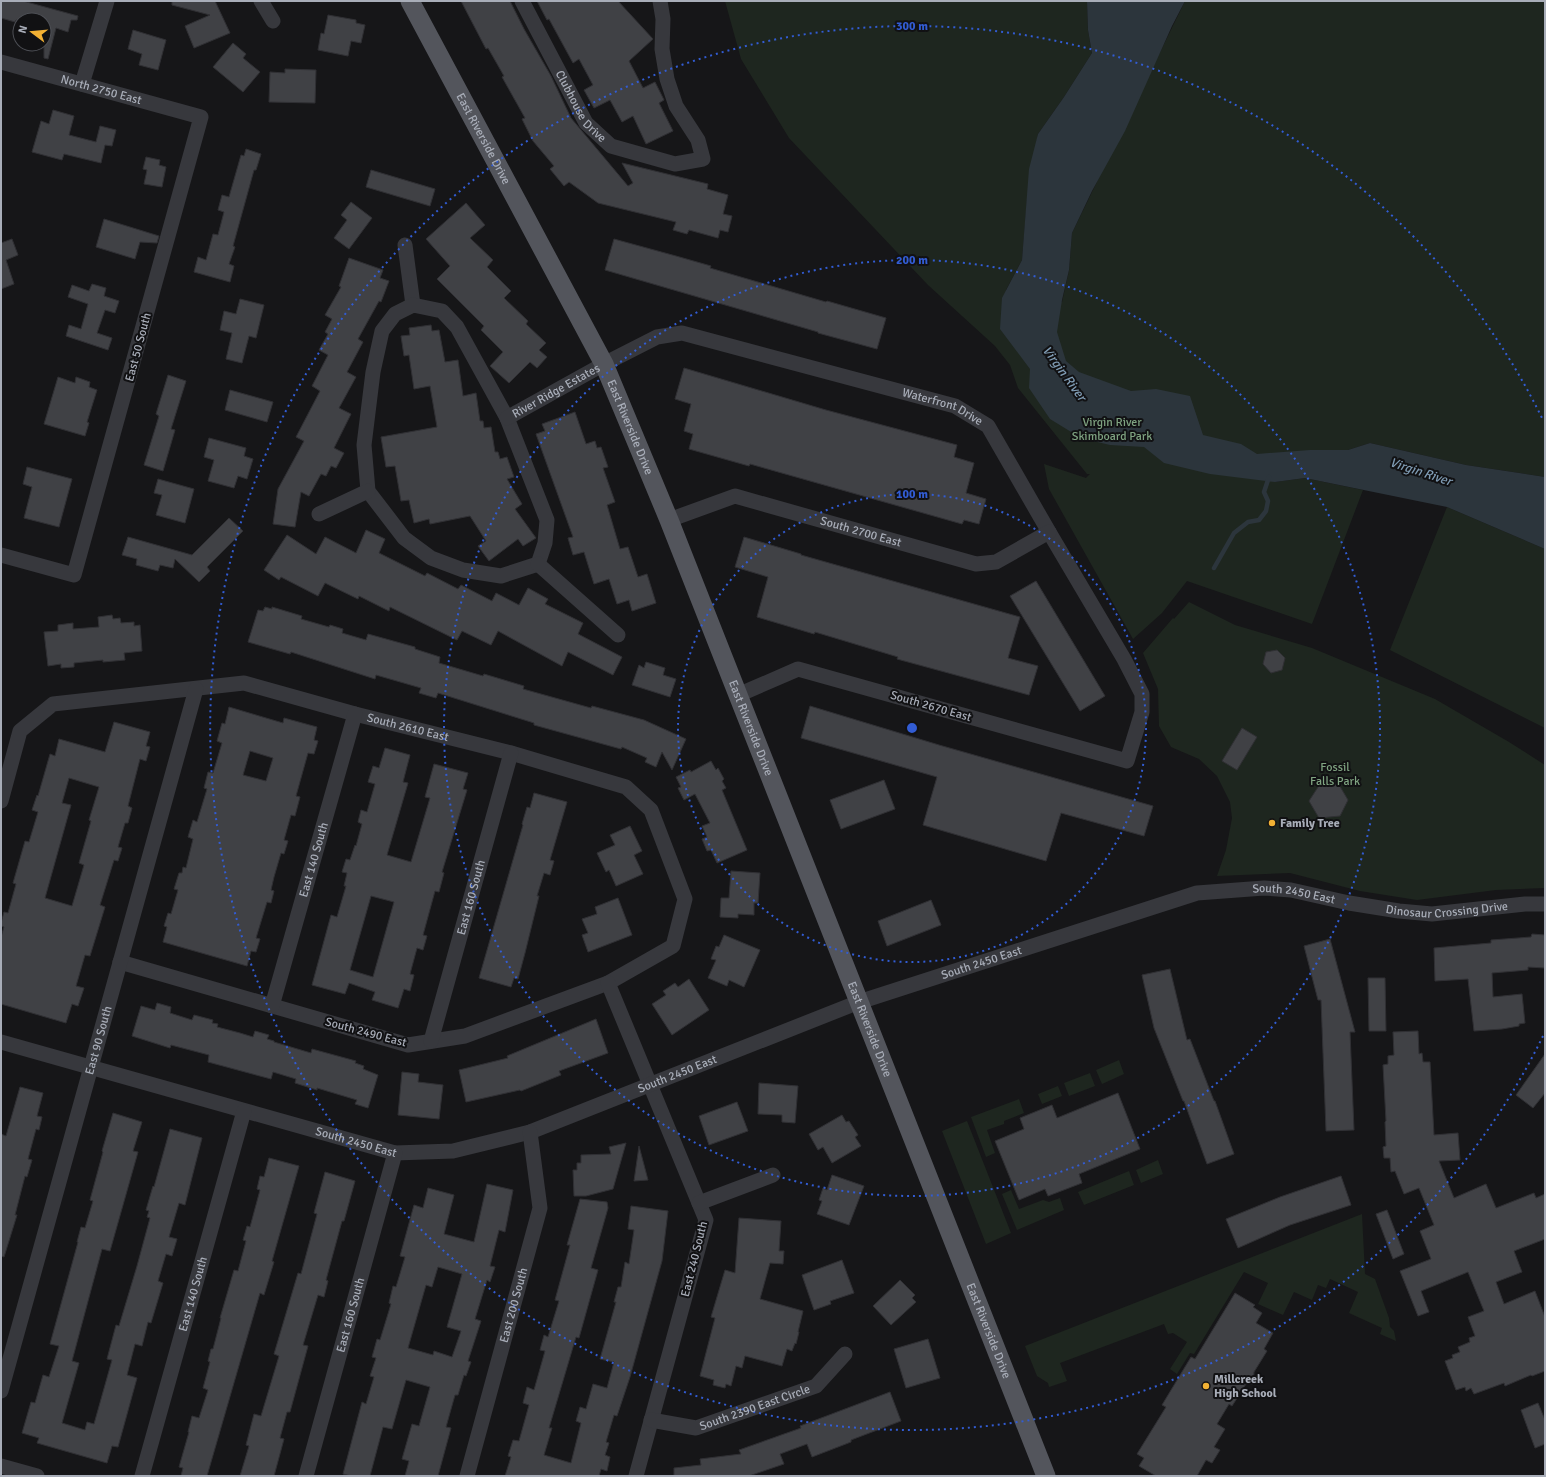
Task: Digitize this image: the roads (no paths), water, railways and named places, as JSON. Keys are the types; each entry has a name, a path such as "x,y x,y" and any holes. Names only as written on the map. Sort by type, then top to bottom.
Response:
{"main road":[{"name":"East Riverside Drive","path":"410,1 604,364 669,520 1046,1476"}],"street":[{"path":"82,84 107,1"},
{"path":"260,1 273,21"},
{"name":"Clubhouse Drive","path":"522,1 586,123 611,146 675,164 703,159 698,140 676,106 668,79 662,49 663,20 660,1"},
{"name":"North 2750 East","path":"1,62 201,117"},
{"name":"East 50 South","path":"1,555 74,575 201,117"},
{"path":"404,245 413,305 395,314 382,331 373,372 364,445 368,491 404,538 431,558 463,570 501,576 538,564 618,635"},
{"name":"River Ridge Estates","path":"413,305 442,311 457,327 507,418 547,520 545,543 538,564"},
{"name":"Waterfront Drive","path":"604,364 657,337 682,333 955,406 988,426 1124,659 1142,694 1142,712 1127,761"},
{"name":"River Ridge Estates","path":"507,418 604,364"},
{"path":"319,514 368,491"},
{"name":"South 2700 East","path":"669,520 735,496 976,564 996,562 1049,532"},
{"name":"South 2670 East","path":"738,695 798,669 1127,761"},
{"name":"South 2610 East","path":"1,801 20,731 53,704 244,683 355,714 511,754 626,787 651,810 685,899 673,946"},
{"name":"East 90 South","path":"1,1391 196,689"},
{"name":"East 140 South","path":"272,1006 355,714"},
{"name":"East 160 South","path":"431,1041 511,754"},
{"name":"South 2450 East","path":"1,1042 395,1153 453,1151 530,1132 859,1002 1197,893 1264,888 1291,890 1349,903"},
{"name":"Dinosaur Crossing Drive","path":"1349,903 1399,911 1432,914 1525,904 1545,904"},
{"name":"South 2490 East","path":"120,962 408,1045 465,1036 608,983 673,946"},
{"name":"East 240 South","path":"608,983 706,1220 636,1476"},
{"name":"East 140 South","path":"142,1476 244,1111"},
{"name":"East 200 South","path":"467,1476 540,1208 530,1132"},
{"name":"East 160 South","path":"306,1476 395,1153"},
{"path":"699,1203 773,1175"},
{"name":"South 2390 East Circle","path":"651,1420 696,1428 816,1386 845,1354"},
{"path":"1,1466 37,1476"}],"water":[{"name":"Virgin River","path":"1087,1 1185,1 1172,26 1125,131 1092,191 1072,233 1069,270 1057,332 1066,361 1079,372 1131,391 1156,389 1190,396 1203,435 1241,444 1257,454 1310,450 1348,450 1370,443 1466,465 1545,477 1545,549 1447,507 1305,478 1275,482 1210,474 1164,463 1144,447 1110,445 1081,438 1050,419 1029,388 1030,369 1000,329 1002,298 1022,260 1029,169 1038,134 1092,53 1088,30"}],"waterway":[{"path":"1214,568 1234,533 1248,522 1259,520 1266,511 1268,501 1264,492 1269,477"}],"place":[{"name":"Family Tree","path":"1272,823"},
{"name":"Millcreek High School","path":"1206,1386"}],"park label":[{"name":"Virgin River Skimboard Park","path":"1112,429"},
{"name":"Fossil Falls Park","path":"1335,774"}]}
